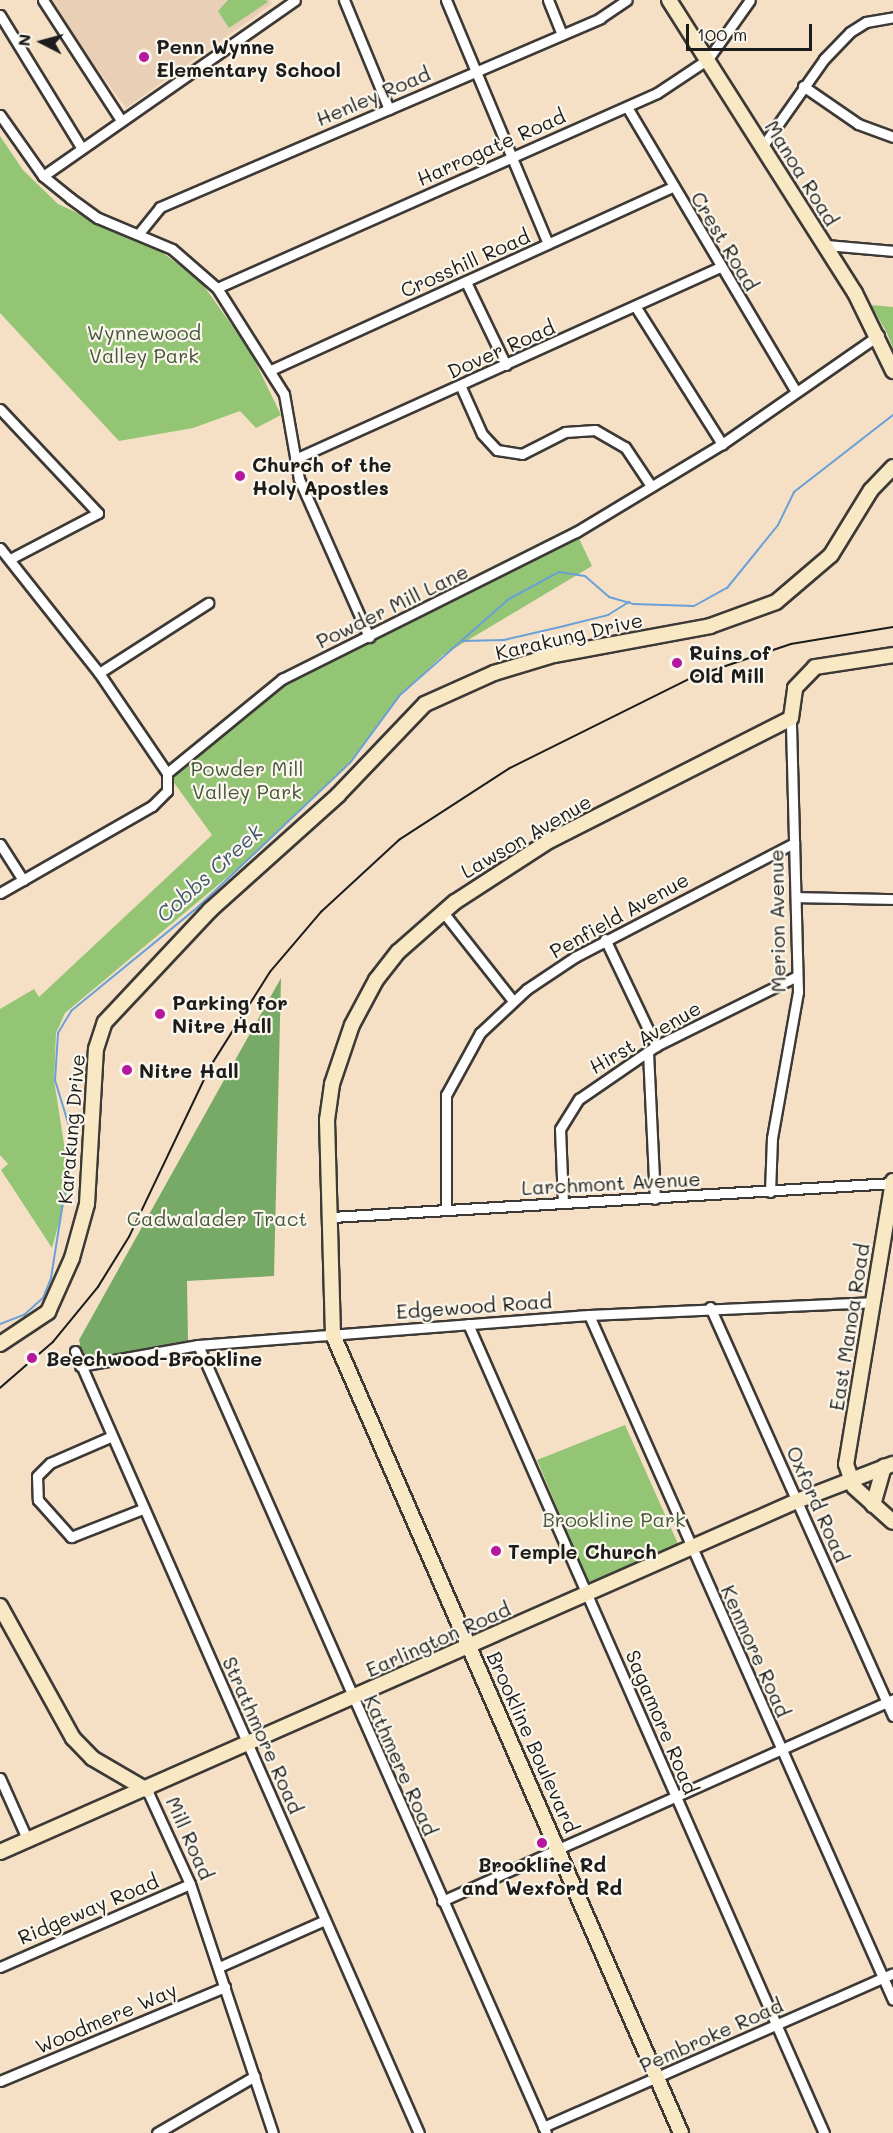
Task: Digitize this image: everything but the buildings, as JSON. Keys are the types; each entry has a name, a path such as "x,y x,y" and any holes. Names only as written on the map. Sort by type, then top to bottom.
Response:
{"street":[{"path":"43,0 121,120"},
{"path":"276,0 282,9"},
{"path":"43,176 81,147 295,0"},
{"path":"344,0 389,110"},
{"path":"446,0 548,244"},
{"path":"548,0 562,34"},
{"name":"Henley Road","path":"140,232 160,207 562,34 627,0"},
{"name":"Manoa Road","path":"669,0 825,245 879,335 893,371"},
{"name":"Harrogate Road","path":"218,288 627,107 708,59 750,0"},
{"path":"0,15 81,147"},
{"path":"762,147 803,86 850,32 866,22 893,17"},
{"path":"803,86 858,124 893,137"},
{"name":"Crest Road","path":"627,107 719,268 796,392"},
{"path":"0,115 43,176 98,218 140,232 172,249 218,288 273,369 291,415 295,459 312,514 369,637"},
{"name":"Crosshill Road","path":"273,369 672,188"},
{"path":"825,245 893,251"},
{"name":"Dover Road","path":"295,459 637,309 719,268"},
{"path":"466,282 506,365"},
{"path":"637,309 722,444"},
{"name":"Powder Mill Lane","path":"167,773 262,692 576,532 722,444 879,335"},
{"path":"461,387 482,434 497,450 522,454 565,432 595,430 626,447 651,486"},
{"path":"0,409 98,513 10,559"},
{"name":"Karakung Drive","path":"0,1344 48,1312 72,1257 87,1204 96,1049 105,1022 210,910 338,795 425,704 494,673 554,655 710,626 776,602 831,555 870,490 893,467"},
{"path":"0,548 99,673 167,773 167,791 152,807 0,893"},
{"path":"99,673 208,603"},
{"path":"791,718 795,688 815,667 893,655"},
{"name":"Merion Avenue","path":"770,1192 797,976 791,718"},
{"name":"Lawson Avenue","path":"333,1335 332,1217 327,1120 340,1056 376,980 442,912 549,841 791,718"},
{"name":"Penfield Avenue","path":"446,1210 446,1095 465,1053 513,1001 605,939 794,843"},
{"path":"0,844 23,880"},
{"path":"796,897 893,899"},
{"path":"442,912 513,1001"},
{"path":"605,939 652,1049 655,1199"},
{"name":"Hirst Avenue","path":"562,1203 560,1129 566,1113 596,1085 652,1049 797,976"},
{"name":"Larchmont Avenue","path":"332,1217 770,1192 893,1182"},
{"name":"East Manoa Road","path":"849,1479 846,1464 893,1182"},
{"name":"Edgewood Road","path":"80,1366 198,1344 710,1307 872,1302"},
{"name":"Oxford Road","path":"710,1307 890,1700 893,1716"},
{"name":"Kenmore Road","path":"589,1315 690,1549 893,2001"},
{"name":"Sagamore Road","path":"468,1324 824,2133"},
{"name":"Brookline Boulevard","path":"333,1335 559,1848 681,2133"},
{"name":"Kathmere Road","path":"198,1344 352,1699 544,2130"},
{"name":"Strathmore Road","path":"75,1351 140,1510 249,1745 419,2133"},
{"path":"110,1437 50,1463 37,1476 38,1500 70,1537 140,1510"},
{"path":"873,1505 889,1466"},
{"name":"Earlington Road","path":"0,1852 147,1790 797,1501 849,1479 889,1466"},
{"path":"849,1479 873,1505 893,1521"},
{"name":"Mill Road","path":"2,1613 73,1738 92,1758 147,1790 190,1884 273,2133"},
{"path":"442,1901 890,1700"},
{"path":"0,1778 28,1841"},
{"name":"Ridgeway Road","path":"0,1967 190,1884"},
{"path":"219,1967 325,1920"},
{"name":"Pembroke Road","path":"544,2130 893,1973"},
{"name":"Woodmere Way","path":"0,2081 225,1987"},
{"path":"157,2133 255,2076"}],"shaded area":[{"name":"Penn Wynne Elementary School","path":"47,0 270,0 272,4 126,108"}],"green space":[{"path":"228,0 266,0 268,2 229,28 218,11"},
{"name":"Wynnewood Valley Park","path":"0,136 23,170 58,204 160,251 199,279 250,351 281,415 256,428 240,411 193,428 119,441 0,313"},
{"path":"871,305 893,307 893,348 887,333"},
{"name":"Powder Mill Valley Park","path":"576,532 592,566 443,655 400,695 350,763 237,869 65,1013 56,1033 54,1080 70,1182 52,1248 1,1170 8,1164 0,1155 0,1009 34,989 39,997 212,835 167,773 262,692"},
{"name":"Cadwalader Tract","path":"281,978 274,1276 187,1281 188,1341 84,1361 79,1340"},
{"name":"Brookline Park","path":"625,1425 679,1546 590,1586 537,1460"}],"waterway":[{"name":"Cobbs Creek","path":"0,1324 24,1315 43,1298 51,1278 73,1139 55,1080 58,1033 71,1011 198,907 350,763 400,695 509,599 559,572 585,576 609,597 633,604 694,606 727,588 778,525 794,492 893,415"},
{"name":"Cobbs Creek","path":"462,641 504,640 564,626 608,615 629,602"}],"tram line":[{"path":"0,1388 53,1342 98,1287 129,1237 210,1067 270,972 321,912 399,840 510,768 693,677 791,644 893,627"}],"place":[{"name":"Penn Wynne Elementary School","path":"144,57"},
{"name":"Church of the Holy Apostles","path":"240,476"},
{"name":"Ruins of Old Mill","path":"677,663"},
{"name":"Parking for Nitre Hall","path":"160,1014"},
{"name":"Nitre Hall","path":"127,1070"},
{"name":"Beechwood-Brookline","path":"32,1358"},
{"name":"Temple Church","path":"496,1551"},
{"name":"Brookline Rd and Wexford Rd","path":"542,1843"}]}
